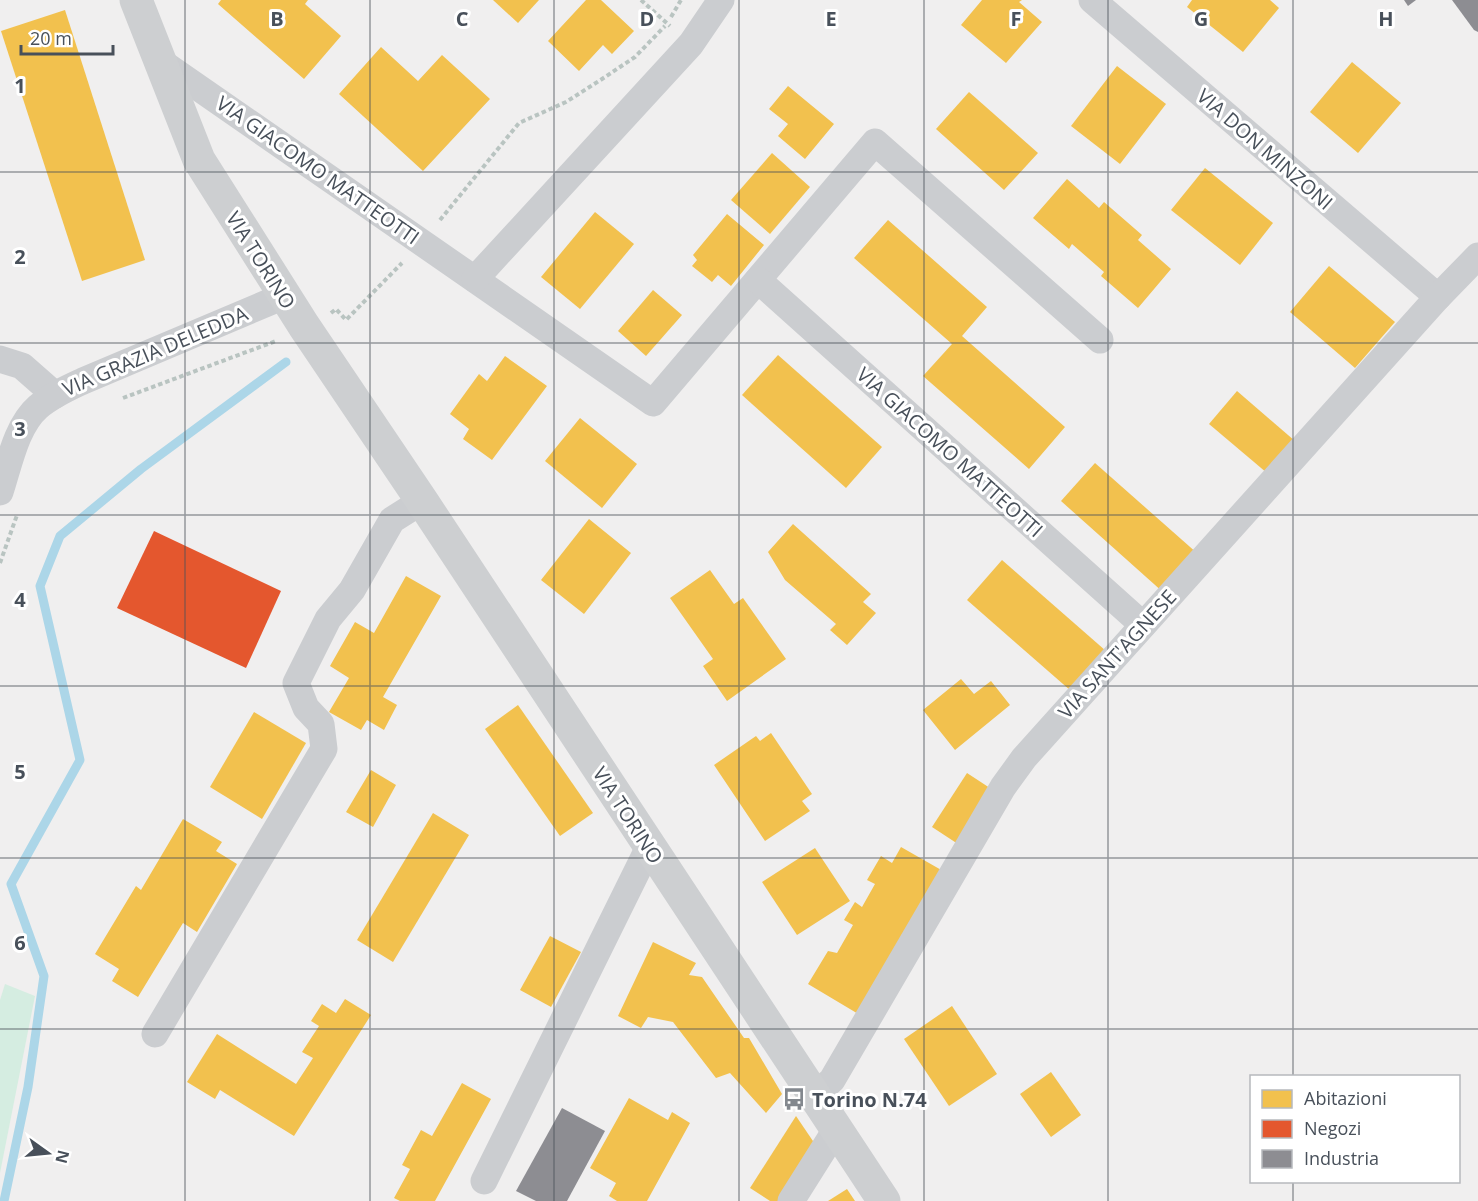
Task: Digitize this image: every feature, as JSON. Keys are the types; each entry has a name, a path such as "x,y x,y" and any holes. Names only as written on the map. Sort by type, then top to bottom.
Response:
{"main road":[{"name":"VIA TORINO","path":"136,0 199,160 284,296 884,1201"}],"street":[{"path":"475,279 691,44 721,0"},
{"name":"VIA DON MINZONI","path":"1092,0 1438,297"},
{"name":"VIA GIACOMO MATTEOTTI","path":"160,61 653,404 875,142 1100,340"},
{"name":"VIA SANT'AGNESE","path":"815,1095 832,1080 1003,787 1050,728 1438,297 1478,256"},
{"name":"VIA GIACOMO MATTEOTTI","path":"758,280 1143,625"},
{"name":"VIA GRAZIA DELEDDA","path":"0,359 22,366 55,395 284,296"},
{"path":"0,492 21,432 36,408 55,395"},
{"path":"155,1034 324,749 321,724 306,708 296,683 328,619 352,590 392,520 422,501"},
{"path":"484,1181 649,847"},
{"path":"791,1201 837,1128"}],"path":[{"path":"641,0 691,44"},
{"path":"116,401 281,339 322,319 336,309 346,320 422,243 519,123 566,102 635,57 667,23 681,0"},
{"path":"0,563 17,514"}],"green space":[{"path":"5,984 35,996 0,1173 0,1000"}],"building: Abitazioni":[{"path":"221,0 308,0 305,4 341,36 304,79 218,4"},
{"path":"493,0 539,0 518,23"},
{"path":"586,0 601,0 634,31 612,54 603,45 579,71 548,41"},
{"path":"982,0 1022,0 1019,2 1042,22 1006,63 961,25"},
{"path":"1192,0 1270,0 1279,8 1243,52 1187,7"},
{"path":"65,10 145,260 82,281 1,31"},
{"path":"381,47 418,81 442,55 490,99 423,171 339,94"},
{"path":"1352,62 1401,103 1358,153 1310,112"},
{"path":"1117,66 1166,104 1120,164 1071,126"},
{"path":"788,86 834,124 805,159 778,136 788,124 769,109"},
{"path":"969,92 1038,153 1004,190 936,129"},
{"path":"772,153 810,187 770,234 731,200"},
{"path":"1205,168 1273,223 1240,265 1171,210"},
{"path":"1067,179 1099,208 1104,202 1142,235 1138,240 1171,269 1138,308 1101,276 1104,272 1072,244 1069,249 1033,218"},
{"path":"595,212 634,244 580,309 541,277"},
{"path":"727,214 764,245 731,286 718,275 712,282 692,266 697,260 693,255"},
{"path":"888,220 987,307 962,336 1065,427 1029,469 923,376 952,344 854,258"},
{"path":"1329,266 1395,322 1355,368 1290,312"},
{"path":"653,290 682,315 646,356 618,331"},
{"path":"778,355 882,447 846,488 742,395"},
{"path":"505,356 547,386 492,460 463,439 469,429 450,414 479,374 487,381"},
{"path":"1237,391 1295,441 1267,473 1209,424"},
{"path":"580,418 637,464 602,508 545,461"},
{"path":"1095,463 1198,554 1164,593 1061,501"},
{"path":"589,519 631,553 584,614 541,580"},
{"path":"793,524 871,594 863,602 876,613 847,645 830,630 836,624 785,580 768,552"},
{"path":"1002,560 1106,651 1071,691 967,600"},
{"path":"710,570 734,604 743,598 786,659 727,701 703,666 713,659 670,598"},
{"path":"406,576 441,596 383,697 397,705 384,730 367,720 361,730 329,712 349,678 330,666 355,622 374,633"},
{"path":"961,679 974,694 991,681 1010,705 955,750 923,710"},
{"path":"518,705 593,813 560,836 485,729"},
{"path":"254,712 306,743 262,819 210,787"},
{"path":"771,733 812,794 802,801 810,811 765,841 714,765 756,736 760,741"},
{"path":"371,770 396,785 373,827 346,812"},
{"path":"967,773 996,792 961,846 932,827"},
{"path":"433,813 469,835 393,962 357,940"},
{"path":"183,819 222,842 216,851 237,864 197,932 183,923 138,997 112,981 119,969 95,954 136,886 141,890"},
{"path":"901,847 943,871 860,1015 808,984 828,951 837,953 853,925 844,920 855,902 862,907 875,884 867,880 881,856 892,863"},
{"path":"815,848 850,901 797,935 762,882"},
{"path":"550,936 581,952 551,1007 520,990"},
{"path":"653,942 696,963 689,975 702,977 744,1038 749,1038 782,1094 766,1113 730,1073 716,1078 673,1022 648,1017 641,1028 618,1016"},
{"path":"345,999 371,1015 294,1136 220,1090 215,1099 187,1082 217,1034 296,1084 313,1058 302,1052 319,1026 311,1021 322,1004 336,1013"},
{"path":"952,1006 997,1074 949,1106 904,1039"},
{"path":"1051,1072 1081,1115 1051,1137 1020,1094"},
{"path":"462,1083 491,1099 435,1201 400,1201 394,1198 410,1169 402,1165 421,1130 432,1136"},
{"path":"629,1098 668,1120 672,1112 690,1123 647,1201 617,1201 609,1196 616,1183 590,1168"},
{"path":"796,1116 817,1147 781,1201 770,1201 750,1188"},
{"path":"847,1189 855,1201 828,1201"}],"building: Negozi":[{"path":"154,531 281,591 246,668 117,608"}],"building: Industria":[{"path":"1404,0 1416,0 1408,6"},
{"path":"1452,0 1478,0 1478,32 1474,30"},
{"path":"562,1108 605,1131 567,1201 536,1201 516,1191"}],"waterway":[{"path":"4,1201 28,1087 44,976 11,884 80,760 40,586 60,536 141,469 286,362"}],"place":[{"name":"Torino N.74","path":"794,1099"}]}
